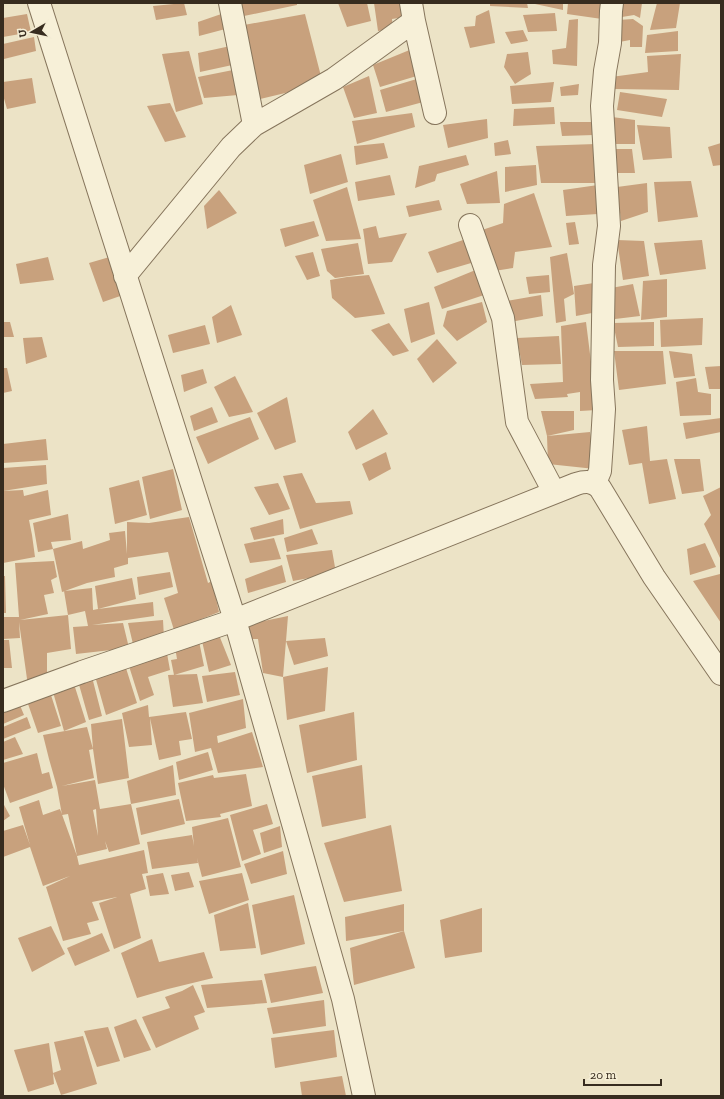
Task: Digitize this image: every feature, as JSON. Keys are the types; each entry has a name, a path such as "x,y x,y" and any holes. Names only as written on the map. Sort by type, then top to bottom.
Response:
{"street":[{"path":"39,3 235,620 343,999 364,1096"},
{"path":"230,3 254,125"},
{"path":"596,483 600,471 604,409 602,380 604,265 609,226 602,106 605,71 610,43 612,3"},
{"path":"125,276 231,147 254,125 334,79 412,12 435,113"},
{"path":"470,225 503,318 517,422 554,492"},
{"path":"3,701 82,672 235,620 554,492 583,482 596,483 600,488 654,577 721,674"}],"building":[{"path":"184,3 187,15 156,20 153,6"},
{"path":"237,3 297,3 297,5 239,17"},
{"path":"338,3 367,3 371,21 347,27"},
{"path":"374,3 403,3 405,17 392,19 393,29 378,31"},
{"path":"490,3 527,3 528,8 490,6"},
{"path":"563,3 563,10 535,4"},
{"path":"568,3 606,3 602,19 567,14"},
{"path":"618,3 642,3 640,18 634,15 616,18"},
{"path":"657,3 680,3 676,28 650,30"},
{"path":"489,10 495,43 470,48 464,27 475,26 476,16"},
{"path":"230,11 233,27 199,36 198,22"},
{"path":"555,13 557,31 528,32 523,15"},
{"path":"27,14 31,32 3,37 3,18"},
{"path":"305,14 323,84 256,100 244,25"},
{"path":"578,19 577,66 553,64 552,50 566,48 569,20"},
{"path":"633,19 643,26 642,47 630,47 630,40 614,43 618,20"},
{"path":"523,30 528,41 511,44 505,32"},
{"path":"678,31 678,51 645,53 647,35"},
{"path":"34,37 36,51 4,59 3,44"},
{"path":"235,45 237,64 200,72 198,53"},
{"path":"412,49 420,75 380,87 373,65"},
{"path":"189,51 203,104 176,112 162,54"},
{"path":"528,52 531,74 515,84 504,67 507,54"},
{"path":"681,54 679,90 614,89 611,77 648,72 647,56"},
{"path":"238,69 238,95 204,98 198,77"},
{"path":"369,76 377,113 354,118 343,87"},
{"path":"32,78 36,103 7,109 3,95 3,82"},
{"path":"420,78 427,101 386,112 380,90"},
{"path":"554,82 551,102 512,104 510,86"},
{"path":"579,84 578,95 561,96 560,87"},
{"path":"620,92 667,99 662,117 617,110"},
{"path":"170,103 186,137 165,142 147,106"},
{"path":"554,107 555,124 513,126 514,109"},
{"path":"412,113 415,127 357,144 352,121"},
{"path":"612,117 635,120 635,144 608,144"},
{"path":"487,119 488,138 448,148 443,125"},
{"path":"560,122 593,122 594,135 562,136"},
{"path":"637,125 670,127 672,158 643,160"},
{"path":"508,140 511,154 495,156 494,143"},
{"path":"384,143 388,158 356,165 354,146"},
{"path":"721,143 721,165 713,166 708,147"},
{"path":"596,144 598,183 541,183 536,146"},
{"path":"611,149 632,149 635,173 613,173"},
{"path":"341,154 348,182 310,194 304,165"},
{"path":"466,155 469,165 437,174 435,181 415,188 419,166"},
{"path":"536,165 537,185 505,192 505,167"},
{"path":"497,171 500,203 467,204 460,184"},
{"path":"390,175 395,195 358,201 355,182"},
{"path":"691,181 698,217 658,222 654,182"},
{"path":"647,183 648,212 621,221 617,187"},
{"path":"598,185 598,214 566,216 563,190"},
{"path":"347,187 361,239 326,241 313,200"},
{"path":"219,190 237,213 207,229 204,206"},
{"path":"534,193 552,247 515,252 513,268 488,272 476,232 503,223 504,204"},
{"path":"439,200 442,210 409,217 406,206"},
{"path":"314,221 319,236 285,247 280,229"},
{"path":"575,222 579,244 569,245 566,223"},
{"path":"376,226 379,238 407,233 392,262 368,264 363,229"},
{"path":"466,239 478,261 437,273 428,252"},
{"path":"617,240 644,241 649,276 623,280"},
{"path":"702,240 706,269 660,275 654,243"},
{"path":"358,243 364,274 335,278 327,271 321,249"},
{"path":"313,252 320,276 307,280 295,256"},
{"path":"567,253 574,294 564,299 566,321 556,323 550,257"},
{"path":"113,256 126,294 103,302 89,263"},
{"path":"48,257 54,280 20,284 16,264"},
{"path":"478,269 487,294 442,309 434,287"},
{"path":"369,275 385,314 355,318 332,298 330,280"},
{"path":"549,275 550,292 529,294 526,277"},
{"path":"667,279 667,317 641,320 643,281"},
{"path":"594,283 592,313 576,316 574,286"},
{"path":"633,284 640,316 615,319 611,288"},
{"path":"541,295 543,316 510,322 507,301"},
{"path":"429,302 435,334 411,343 404,309"},
{"path":"482,302 487,322 457,341 443,326 447,311"},
{"path":"231,305 242,335 217,343 212,317"},
{"path":"703,318 702,345 661,347 660,320"},
{"path":"3,322 10,322 14,337 3,337"},
{"path":"586,322 597,410 580,411 580,392 567,394 568,397 535,399 530,384 563,382 561,326"},
{"path":"654,322 654,346 618,347 613,323"},
{"path":"389,323 409,351 393,356 371,330"},
{"path":"205,325 210,344 173,353 168,335"},
{"path":"559,336 561,364 522,365 517,338"},
{"path":"42,337 47,357 26,364 23,338"},
{"path":"437,339 457,363 433,383 417,359"},
{"path":"614,351 663,351 666,384 619,390"},
{"path":"669,351 692,354 695,376 674,378"},
{"path":"721,366 721,389 709,389 705,367"},
{"path":"3,368 7,368 12,391 3,393"},
{"path":"203,369 207,383 184,392 181,375"},
{"path":"235,376 253,412 229,417 214,387"},
{"path":"696,378 698,392 711,394 711,415 680,416 676,382"},
{"path":"287,397 296,442 275,450 257,413"},
{"path":"212,407 218,422 194,431 190,416"},
{"path":"373,409 388,434 356,450 348,432"},
{"path":"541,411 574,411 574,430 547,436"},
{"path":"250,417 259,439 208,464 196,437"},
{"path":"721,418 721,432 686,439 683,423"},
{"path":"647,426 650,461 667,459 676,499 649,504 642,463 629,465 622,430"},
{"path":"590,432 595,469 548,464 547,436"},
{"path":"46,439 48,460 3,463 3,444"},
{"path":"386,452 391,469 369,481 362,464"},
{"path":"674,459 700,459 704,491 682,494"},
{"path":"46,465 47,484 3,491 3,468"},
{"path":"173,469 182,510 150,519 142,477"},
{"path":"302,473 316,503 350,501 353,514 300,529 283,476"},
{"path":"139,480 147,515 115,524 109,488"},
{"path":"278,483 290,509 269,515 254,487"},
{"path":"721,487 721,560 704,524 711,515 703,496"},
{"path":"23,490 24,496 48,490 51,515 29,520 35,557 3,563 3,491"},
{"path":"68,514 71,540 51,542 53,549 38,552 33,523"},
{"path":"189,517 208,583 212,581 219,612 174,630 164,598 178,593 168,552 128,558 128,564 114,568 115,577 87,583 62,592 53,549 82,541 83,549 110,540 109,533 125,531 127,554 127,522 149,523"},
{"path":"283,519 284,534 254,540 250,528"},
{"path":"312,529 318,544 287,552 284,538"},
{"path":"274,538 281,559 250,563 244,544"},
{"path":"705,543 716,567 690,575 687,549"},
{"path":"332,550 336,573 293,581 286,555"},
{"path":"54,561 57,577 51,580 54,593 44,595 48,614 20,620 68,615 71,649 47,653 47,680 28,686 19,622 20,638 3,639 3,617 19,617 15,563"},
{"path":"282,565 286,582 248,593 245,579"},
{"path":"170,572 173,587 139,595 137,577"},
{"path":"720,574 721,576 721,623 693,581"},
{"path":"3,576 5,576 6,613 3,613"},
{"path":"132,578 136,599 98,609 95,586"},
{"path":"92,588 93,610 153,602 154,616 92,625 123,623 129,648 76,654 73,627 88,626 85,611 68,615 64,591"},
{"path":"288,616 283,677 263,673 258,639 247,639 249,624"},
{"path":"163,620 164,638 133,644 128,623"},
{"path":"219,635 231,665 209,672 202,641"},
{"path":"325,638 328,656 294,665 286,641"},
{"path":"3,640 9,640 12,668 3,668"},
{"path":"199,641 204,666 174,675 171,660 177,659 175,647"},
{"path":"166,648 170,670 148,677 154,695 140,701 128,663"},
{"path":"125,665 137,703 106,715 95,676"},
{"path":"328,667 325,711 287,720 283,677"},
{"path":"235,672 240,695 207,702 202,676"},
{"path":"197,674 203,703 173,707 168,675"},
{"path":"92,677 102,716 89,720 78,681"},
{"path":"74,684 86,722 64,731 53,692"},
{"path":"50,692 61,726 38,733 27,701"},
{"path":"243,699 246,728 217,736 218,743 252,732 263,767 218,773 211,748 195,752 189,713"},
{"path":"19,703 24,715 3,724 3,708"},
{"path":"148,705 149,717 186,712 192,739 179,741 181,755 159,760 150,718 152,745 129,747 122,713"},
{"path":"354,712 357,760 307,773 299,725"},
{"path":"27,717 31,728 3,739 3,727"},
{"path":"122,719 129,778 98,784 91,724"},
{"path":"87,727 93,749 89,750 94,778 62,786 95,780 100,809 131,804 140,844 109,852 105,841 107,849 77,856 79,865 144,850 148,873 142,874 146,889 130,894 141,938 114,949 99,903 117,897 92,902 99,920 87,923 91,934 63,941 46,887 70,876 43,886 30,847 3,857 3,831 23,825 30,845 19,807 39,800 43,815 60,809 62,814 57,787 43,735","holes":["96,809 98,836 93,810","68,814 77,856 62,815"]},
{"path":"15,737 23,754 3,760 3,742"},
{"path":"208,752 213,770 179,780 176,762"},
{"path":"37,753 42,774 49,772 53,788 10,803 3,784 3,763"},
{"path":"173,765 176,795 131,804 127,781"},
{"path":"362,765 366,818 322,827 312,776"},
{"path":"246,774 252,806 220,814 221,817 186,821 178,783 213,775 214,778"},
{"path":"179,799 185,824 141,835 136,808"},
{"path":"3,803 10,816 3,821"},
{"path":"267,804 273,824 253,830 261,854 242,861 230,815"},
{"path":"228,818 241,867 202,877 197,858 198,863 152,869 147,842 192,835 194,846 192,827"},
{"path":"391,825 402,891 344,902 324,843"},
{"path":"280,826 282,847 264,853 260,833"},
{"path":"283,851 287,874 251,884 244,864"},
{"path":"189,872 194,887 175,891 171,875"},
{"path":"163,873 169,894 150,896 146,876"},
{"path":"242,873 249,900 209,914 199,881"},
{"path":"294,895 305,944 261,955 252,905"},
{"path":"248,903 256,948 220,951 214,915"},
{"path":"404,904 404,931 346,941 345,917"},
{"path":"482,908 482,952 445,958 440,920"},
{"path":"51,926 65,954 32,972 18,938"},
{"path":"404,931 415,968 354,985 350,948"},
{"path":"102,933 110,951 75,966 67,948"},
{"path":"152,939 159,962 204,952 213,978 137,998 121,953"},
{"path":"316,966 323,993 271,1003 264,974"},
{"path":"262,980 267,1003 207,1008 201,985"},
{"path":"193,985 205,1012 194,1016 199,1029 156,1048 142,1017 170,1008 165,997"},
{"path":"324,1000 326,1026 273,1034 267,1008"},
{"path":"136,1019 151,1050 124,1058 114,1027"},
{"path":"108,1027 120,1061 97,1067 84,1031"},
{"path":"334,1030 337,1057 275,1068 271,1038"},
{"path":"83,1036 97,1084 61,1095 53,1073 61,1070 54,1042"},
{"path":"49,1043 54,1084 28,1092 14,1050"},
{"path":"342,1076 346,1096 302,1096 300,1082"}]}
